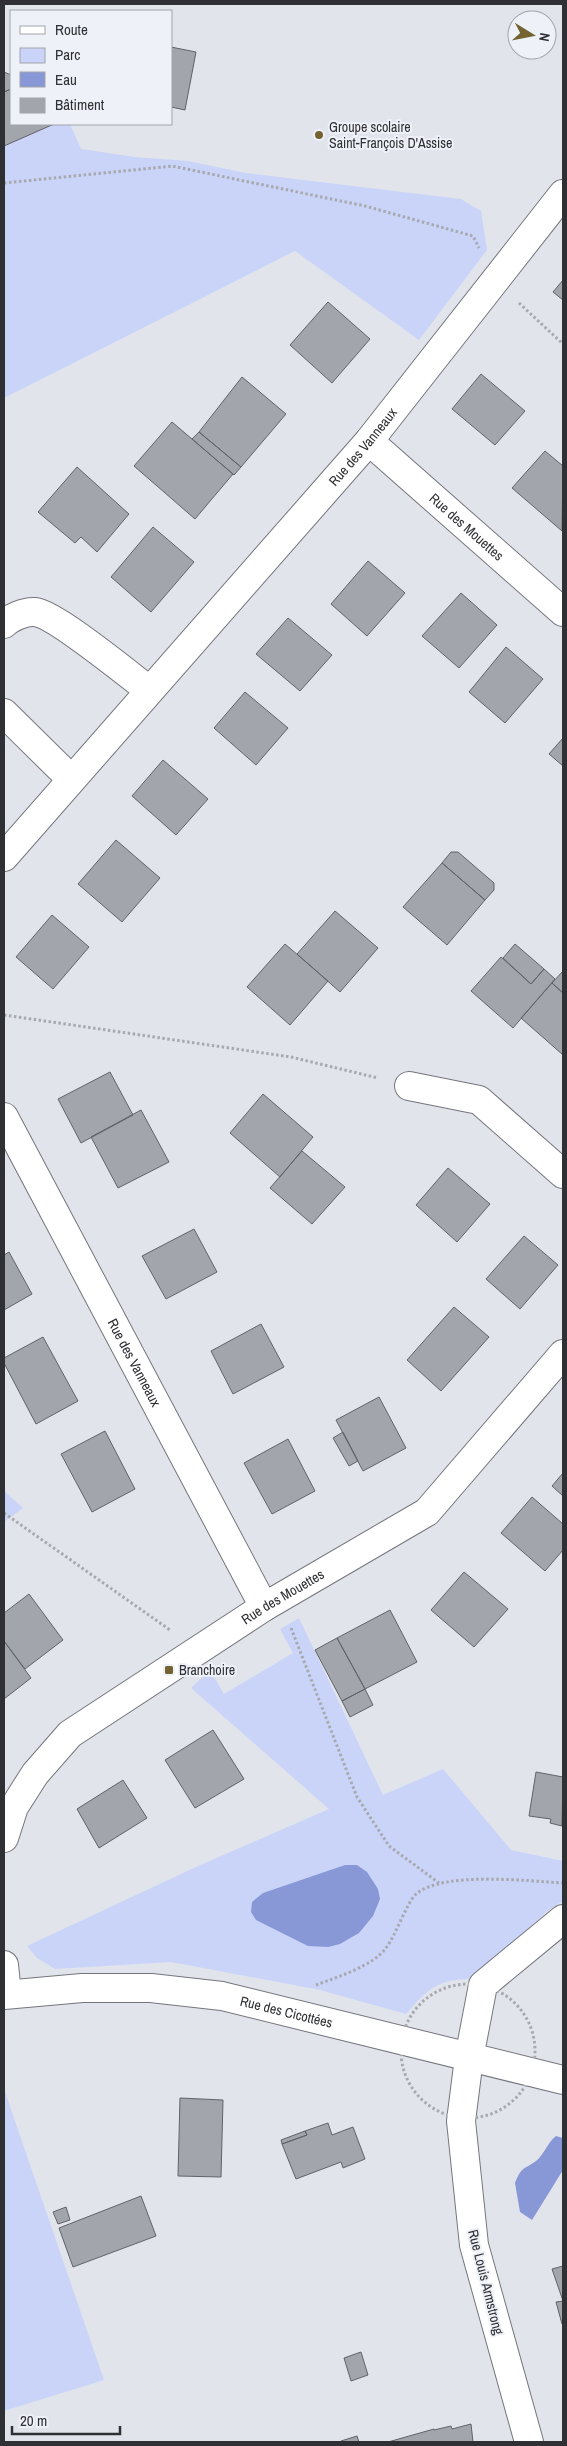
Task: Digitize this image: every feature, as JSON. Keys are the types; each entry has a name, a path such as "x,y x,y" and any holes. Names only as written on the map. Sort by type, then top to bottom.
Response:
{"street":[{"name":"Rue des Vanneaux","path":"4,857 369,441 563,194"},
{"name":"Rue des Mouettes","path":"369,441 563,612"},
{"path":"4,624 10,618 35,611 56,620 149,690"},
{"path":"4,713 72,779"},
{"path":"410,1086 479,1100 563,1174"},
{"name":"Rue des Vanneaux","path":"4,1117 271,1603"},
{"name":"Rue des Mouettes","path":"4,1838 14,1808 35,1774 70,1734 271,1603 427,1512 563,1354"},
{"name":"Rue Louis Armstrong","path":"529,2442 474,2245 460,2120 469,2058 483,1985 563,1919"},
{"path":"4,1965 6,1994"},
{"name":"Rue des Cicottées","path":"6,1994 82,1988 151,1988 222,1996 563,2080"}],"path":[{"path":"4,183 172,166 365,206 473,236 496,281 563,344"},
{"path":"4,1015 290,1057 410,1086"},
{"path":"4,1512 199,1650"},
{"path":"271,1603 290,1624 357,1797 389,1846 439,1883"},
{"path":"295,2013 313,1986 361,1967 386,1949 416,1894 439,1883 488,1879 563,1883"}],"green space":[{"path":"52,125 70,125 81,149 135,157 188,161 246,173 461,199 481,211 487,250 419,340 295,251 4,398 4,146"},
{"path":"4,1491 23,1508 4,1522"},
{"path":"299,1618 383,1795 443,1769 511,1850 563,1861 563,1901 546,1912 474,1979 452,1981 435,1987 406,2014 320,1990 171,1962 55,1969 37,1958 27,1946 198,1866 329,1809 191,1688 210,1670 224,1694 293,1653 280,1629"},
{"path":"4,2089 104,2380 4,2411"}],"water":[{"path":"345,1865 357,1865 367,1872 378,1889 380,1899 373,1916 359,1933 340,1944 328,1947 308,1946 256,1920 251,1912 252,1902 263,1893"},
{"path":"556,2136 563,2138 563,2170 532,2220 520,2212 515,2183 521,2171 539,2158"}],"building":[{"path":"172,47 196,52 185,110 172,107"},
{"path":"4,72 10,75 10,89 4,92"},
{"path":"10,89 10,125 52,125 4,146 4,92"},
{"path":"563,280 563,300 553,292"},
{"path":"328,302 370,339 332,383 290,345"},
{"path":"481,374 525,411 495,445 452,409"},
{"path":"242,377 286,414 241,467 199,432"},
{"path":"172,422 233,474 195,519 134,466"},
{"path":"199,432 241,467 234,475 192,439"},
{"path":"545,451 563,466 562,531 512,488"},
{"path":"77,467 129,514 97,552 81,537 75,543 38,512"},
{"path":"153,527 194,562 151,612 111,577"},
{"path":"368,561 405,593 367,636 331,604"},
{"path":"461,593 497,625 459,668 422,636"},
{"path":"288,618 332,655 300,691 256,654"},
{"path":"506,647 543,679 505,723 469,692"},
{"path":"245,692 288,728 256,765 214,728"},
{"path":"563,738 563,766 549,754"},
{"path":"163,760 208,799 176,835 132,796"},
{"path":"116,840 160,878 122,922 78,884"},
{"path":"451,852 458,852 494,883 494,890 485,900 442,863"},
{"path":"442,863 485,900 447,945 403,907"},
{"path":"335,911 378,948 340,992 297,954"},
{"path":"52,915 89,947 53,989 16,957"},
{"path":"285,944 328,981 290,1025 247,987"},
{"path":"515,944 544,969 531,984 503,958"},
{"path":"501,957 531,984 544,969 555,979 513,1028 471,991"},
{"path":"563,971 563,993 552,983"},
{"path":"552,983 563,993 563,1055 521,1018"},
{"path":"110,1072 133,1115 81,1143 58,1099"},
{"path":"263,1094 313,1137 280,1177 230,1133"},
{"path":"141,1110 169,1162 118,1188 91,1137"},
{"path":"302,1151 345,1187 312,1224 270,1188"},
{"path":"448,1168 490,1204 457,1242 416,1205"},
{"path":"194,1229 217,1272 166,1299 142,1256"},
{"path":"524,1236 558,1265 520,1309 486,1279"},
{"path":"9,1252 32,1294 4,1310 4,1255"},
{"path":"454,1307 489,1337 441,1391 407,1360"},
{"path":"261,1324 284,1367 233,1394 211,1351"},
{"path":"43,1337 78,1401 36,1424 4,1363 4,1358"},
{"path":"379,1397 406,1448 363,1471 336,1420"},
{"path":"105,1431 135,1489 92,1512 61,1454"},
{"path":"343,1432 358,1461 349,1466 333,1438"},
{"path":"288,1439 315,1491 272,1514 244,1463"},
{"path":"563,1473 563,1496 552,1486"},
{"path":"532,1497 563,1524 563,1550 545,1571 501,1533"},
{"path":"464,1572 508,1609 474,1647 431,1610"},
{"path":"29,1594 63,1640 25,1669 4,1641 4,1613"},
{"path":"390,1610 417,1662 365,1689 337,1638"},
{"path":"337,1638 365,1689 342,1701 315,1650"},
{"path":"4,1641 31,1678 4,1699"},
{"path":"365,1689 373,1705 350,1717 342,1701"},
{"path":"213,1730 244,1779 195,1808 165,1760"},
{"path":"536,1772 563,1777 562,1826 550,1823 551,1819 529,1816"},
{"path":"123,1780 147,1818 99,1848 77,1809"},
{"path":"180,2098 223,2100 221,2177 178,2176"},
{"path":"328,2123 332,2135 353,2127 365,2159 343,2168 341,2162 296,2179 282,2144 307,2135 305,2131"},
{"path":"305,2131 307,2135 282,2144 281,2140"},
{"path":"141,2196 156,2236 73,2267 59,2228"},
{"path":"66,2207 70,2220 58,2224 53,2212"},
{"path":"563,2266 563,2301 552,2269"},
{"path":"563,2301 563,2324 562,2324 556,2302"},
{"path":"361,2352 368,2375 351,2381 344,2358"},
{"path":"471,2424 473,2442 388,2442 434,2429 451,2426 452,2429"},
{"path":"357,2436 359,2442 341,2441"}],"place":[{"name":"Groupe scolaire Saint-François D'Assise","path":"319,135"},
{"name":"Branchoire","path":"169,1670"}]}
